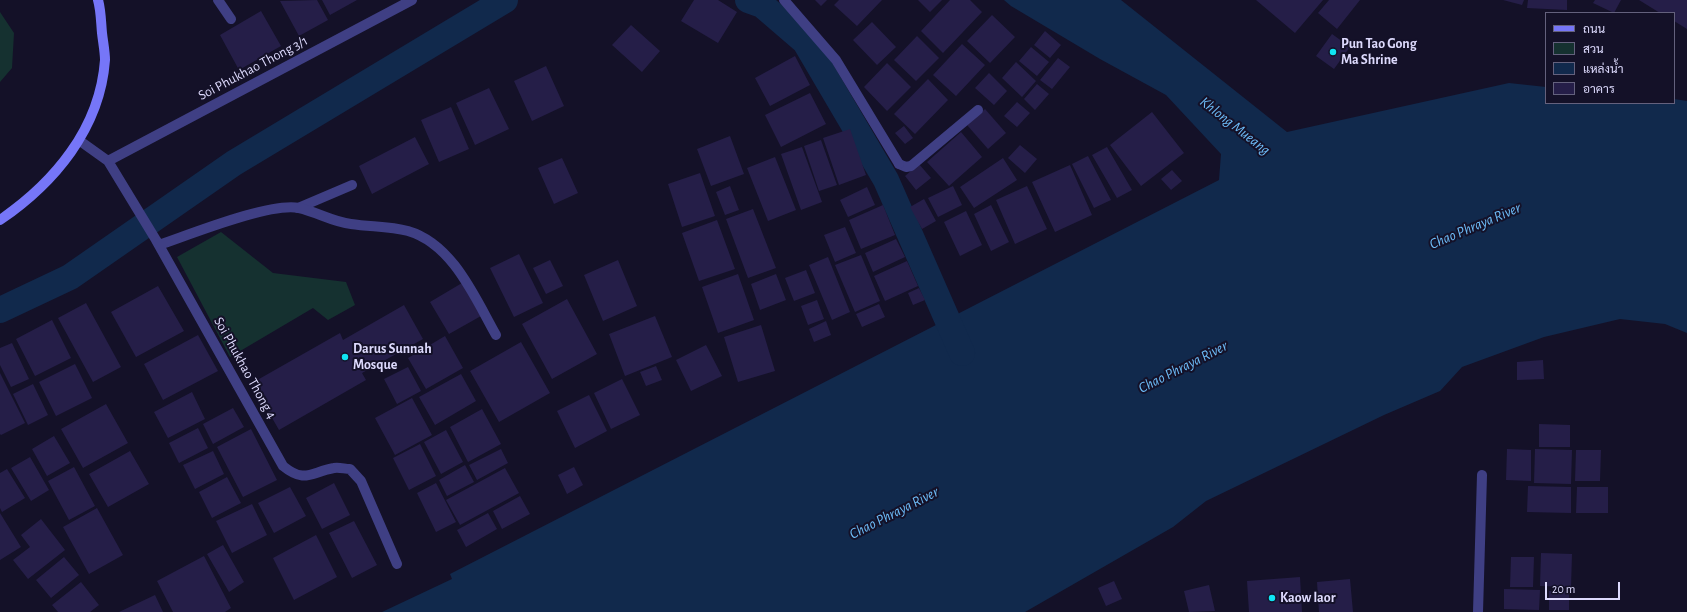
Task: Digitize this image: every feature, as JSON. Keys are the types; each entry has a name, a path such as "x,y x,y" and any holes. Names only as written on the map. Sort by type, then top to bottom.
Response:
{"street":[{"path":"218,0 231,18"},
{"name":"Soi Phukhao Thong 3/1","path":"108,161 412,0"},
{"path":"784,0 836,60 898,164 906,167 911,166 978,110"},
{"path":"0,220 30,197 50,179 65,162 80,141 99,95 105,60 100,1"},
{"name":"Soi Phukhao Thong 4","path":"80,141 108,161 157,242 283,466 294,475 306,476 335,468 350,469 361,481 397,564"},
{"path":"298,208 352,185"},
{"path":"157,242 275,209 298,208 350,224 387,226 410,232 431,243 447,256 461,271 496,335"},
{"path":"1478,612 1482,475"}],"green space":[{"path":"0,12 14,33 12,68 0,82"},
{"path":"221,232 273,273 346,282 355,305 328,320 313,308 230,357 177,257"}],"water":[{"path":"1004,0 1121,0 1287,132 1509,83 1545,87 1545,104 1675,104 1675,99 1687,101 1687,333 1665,324 1620,319 1544,337 1462,367 1440,391 1384,415 1206,501 1173,527 1025,612 382,612 452,579 450,574 1219,180 1221,154 1166,95 1100,59 1011,6"}],"building":[{"path":"317,0 328,20 299,36 280,1"},
{"path":"322,0 357,0 330,15"},
{"path":"694,0 718,0 737,12 718,43 681,21"},
{"path":"815,0 827,0 821,6"},
{"path":"839,0 882,0 857,26 834,5"},
{"path":"918,0 942,0 930,12"},
{"path":"950,0 970,0 982,12 943,53 921,31"},
{"path":"1256,0 1323,0 1295,33"},
{"path":"1329,0 1360,0 1337,29 1318,13"},
{"path":"1503,0 1524,0 1522,5"},
{"path":"1528,0 1567,0 1567,10 1527,8"},
{"path":"1595,0 1621,0 1615,12 1593,3"},
{"path":"1639,0 1687,0 1687,29 1675,22 1675,12 1658,12"},
{"path":"261,11 281,46 239,70 220,35"},
{"path":"992,15 1015,37 990,63 967,41"},
{"path":"872,22 896,47 877,65 853,40"},
{"path":"631,25 660,51 642,72 612,45"},
{"path":"1045,31 1061,45 1050,58 1034,45"},
{"name":"Pun Tao Gong Ma Shrine","path":"1332,34 1350,47 1334,69 1316,56"},
{"path":"917,36 939,58 916,81 894,60"},
{"path":"962,44 985,65 956,96 933,75"},
{"path":"1031,47 1049,62 1037,76 1019,61"},
{"path":"795,56 810,85 770,106 755,78"},
{"path":"1058,58 1070,67 1052,89 1040,80"},
{"path":"1016,62 1036,81 1022,97 1002,78"},
{"path":"887,63 911,87 887,111 864,87"},
{"path":"546,66 564,106 532,121 514,81"},
{"path":"989,73 1007,91 994,105 975,88"},
{"path":"928,79 948,100 915,134 894,114"},
{"path":"1037,84 1049,94 1035,110 1024,99"},
{"path":"489,88 509,129 475,145 456,103"},
{"path":"810,93 826,124 781,147 765,115"},
{"path":"1017,102 1030,113 1017,127 1004,116"},
{"path":"451,107 469,149 439,162 421,120"},
{"path":"985,109 1006,133 988,149 967,125"},
{"path":"1152,112 1184,153 1141,186 1110,145"},
{"path":"904,126 913,138 905,144 895,133"},
{"path":"850,129 866,175 839,185 823,138"},
{"path":"961,132 982,157 949,186 927,162"},
{"path":"730,136 744,174 711,186 697,149"},
{"path":"415,137 429,164 372,194 359,166"},
{"path":"821,140 837,185 819,191 804,146"},
{"path":"1020,145 1037,159 1025,173 1008,158"},
{"path":"802,147 822,202 801,210 781,154"},
{"path":"1107,147 1132,190 1117,198 1092,155"},
{"path":"1088,156 1111,200 1094,208 1072,164"},
{"path":"775,157 796,210 768,221 747,168"},
{"path":"562,158 578,193 554,204 538,168"},
{"path":"1003,158 1017,180 974,208 960,187"},
{"path":"919,164 931,178 916,190 905,176"},
{"path":"1070,165 1092,215 1055,232 1032,182"},
{"path":"1172,170 1182,181 1171,190 1161,179"},
{"path":"700,173 715,216 682,227 668,184"},
{"path":"730,186 739,210 725,215 716,192"},
{"path":"953,186 962,205 938,217 928,198"},
{"path":"1027,186 1047,229 1015,244 996,200"},
{"path":"867,187 875,205 848,217 840,200"},
{"path":"924,199 936,221 922,229 910,207"},
{"path":"883,205 895,235 861,249 849,220"},
{"path":"991,205 1009,242 991,251 974,214"},
{"path":"753,209 776,268 748,278 726,219"},
{"path":"966,211 982,245 960,256 944,222"},
{"path":"717,220 735,269 699,281 682,233"},
{"path":"845,227 856,253 835,262 824,235"},
{"path":"896,239 905,257 873,272 865,253"},
{"path":"519,254 543,303 514,317 490,268"},
{"path":"861,255 880,301 855,312 835,265"},
{"path":"828,257 850,312 832,320 809,265"},
{"path":"550,260 563,286 546,294 533,268"},
{"path":"618,260 637,306 603,321 584,275"},
{"path":"907,261 918,286 885,301 874,276"},
{"path":"806,270 815,293 794,301 785,278"},
{"path":"738,274 754,320 718,333 702,287"},
{"path":"776,274 786,300 760,310 751,284"},
{"path":"462,283 481,316 449,334 430,302"},
{"path":"158,286 184,331 136,357 111,312"},
{"path":"919,288 925,300 913,305 908,293"},
{"path":"567,299 597,354 552,379 522,324"},
{"path":"817,300 824,319 808,325 801,306"},
{"path":"86,303 121,367 93,382 58,318"},
{"path":"879,304 885,317 862,327 856,314"},
{"name":"Darus Sunnah Mosque","path":"404,305 423,339 362,373 366,380 279,430 252,383 340,333 343,340"},
{"path":"655,316 672,357 625,376 609,334"},
{"path":"52,320 71,358 35,376 16,339"},
{"path":"826,321 831,335 814,342 809,329"},
{"path":"761,325 775,371 738,382 724,337"},
{"path":"198,335 218,371 163,400 144,364"},
{"path":"445,336 463,368 426,389 408,358"},
{"path":"521,342 550,393 499,422 470,371"},
{"path":"12,343 29,379 11,387 0,365 0,348"},
{"path":"706,345 722,376 691,391 676,360"},
{"path":"1543,360 1544,379 1517,380 1517,362"},
{"path":"75,364 92,398 56,416 39,382"},
{"path":"656,366 662,380 646,386 640,372"},
{"path":"408,367 421,391 397,404 384,379"},
{"path":"0,373 25,423 1,435 0,434"},
{"path":"461,374 476,401 435,425 419,397"},
{"path":"622,379 640,415 611,429 594,393"},
{"path":"33,384 48,415 28,425 13,394"},
{"path":"192,392 205,419 168,438 154,412"},
{"path":"589,395 607,431 575,448 557,411"},
{"path":"412,398 432,435 395,455 375,418"},
{"path":"106,404 128,443 83,468 61,429"},
{"path":"233,408 244,427 213,444 203,424"},
{"path":"482,409 501,444 468,462 450,427"},
{"path":"1539,424 1570,425 1570,447 1539,447"},
{"path":"198,428 208,448 179,463 169,443"},
{"path":"251,429 277,480 243,497 217,447"},
{"path":"446,430 463,462 441,474 424,442"},
{"path":"54,436 70,463 47,476 32,449"},
{"path":"420,444 436,476 409,490 393,458"},
{"path":"501,449 508,463 477,480 469,465"},
{"path":"1507,449 1531,450 1531,481 1506,480"},
{"path":"1535,449 1572,450 1571,484 1534,483"},
{"path":"1576,450 1601,450 1600,481 1575,481"},
{"path":"130,451 149,484 108,507 89,474"},
{"path":"213,451 224,474 195,489 183,465"},
{"path":"30,457 49,490 31,501 11,468"},
{"path":"465,465 474,482 447,496 439,480"},
{"path":"74,467 95,506 69,520 48,481"},
{"path":"574,467 583,485 567,494 558,475"},
{"path":"505,468 519,493 460,525 446,500"},
{"path":"7,469 25,498 2,512 0,508 0,473"},
{"path":"227,477 241,503 212,518 199,492"},
{"path":"334,483 350,515 322,529 306,498"},
{"path":"436,483 456,522 436,532 417,493"},
{"path":"1528,486 1571,487 1571,513 1527,512"},
{"path":"290,487 306,516 274,533 258,503"},
{"path":"1577,487 1608,487 1608,513 1576,513"},
{"path":"520,496 530,514 502,529 493,511"},
{"path":"252,504 267,535 232,553 216,521"},
{"path":"97,508 123,555 89,574 63,527"},
{"path":"0,513 21,547 0,560"},
{"path":"488,513 497,529 466,547 457,530"},
{"path":"41,519 65,550 28,579 13,560 30,547 21,535"},
{"path":"354,521 377,565 352,578 329,533"},
{"path":"316,535 337,577 294,600 273,558"},
{"path":"223,545 244,582 229,592 207,554"},
{"path":"1541,553 1572,554 1571,587 1540,586"},
{"path":"204,556 231,608 225,612 173,612 157,581"},
{"path":"64,557 79,575 51,598 36,580"},
{"path":"1511,557 1534,557 1533,587 1510,587"},
{"path":"1300,577 1302,612 1249,612 1247,581"},
{"path":"1350,579 1353,612 1319,612 1317,582"},
{"path":"1114,581 1122,599 1106,606 1098,588"},
{"path":"81,582 99,605 90,612 58,612 52,605"},
{"path":"1209,585 1215,611 1189,612 1184,591"},
{"path":"1504,589 1540,590 1539,610 1504,609"},
{"path":"1549,591 1569,591 1569,610 1549,610"},
{"path":"155,595 163,612 119,612"}],"waterway":[{"path":"0,310 70,277 234,163 505,0"},
{"path":"748,0 762,5 805,42 886,180 962,353"}],"place":[{"name":"Pun Tao Gong Ma Shrine","path":"1333,52"},
{"name":"Darus Sunnah Mosque","path":"345,357"},
{"name":"Kaow laor","path":"1272,598"}],"water label":[{"name":"Khlong Mueang","path":"1235,126"},
{"name":"Chao Phraya River","path":"1475,226"},
{"name":"Chao Phraya River","path":"1183,367"},
{"name":"Chao Phraya River","path":"894,513"}]}
